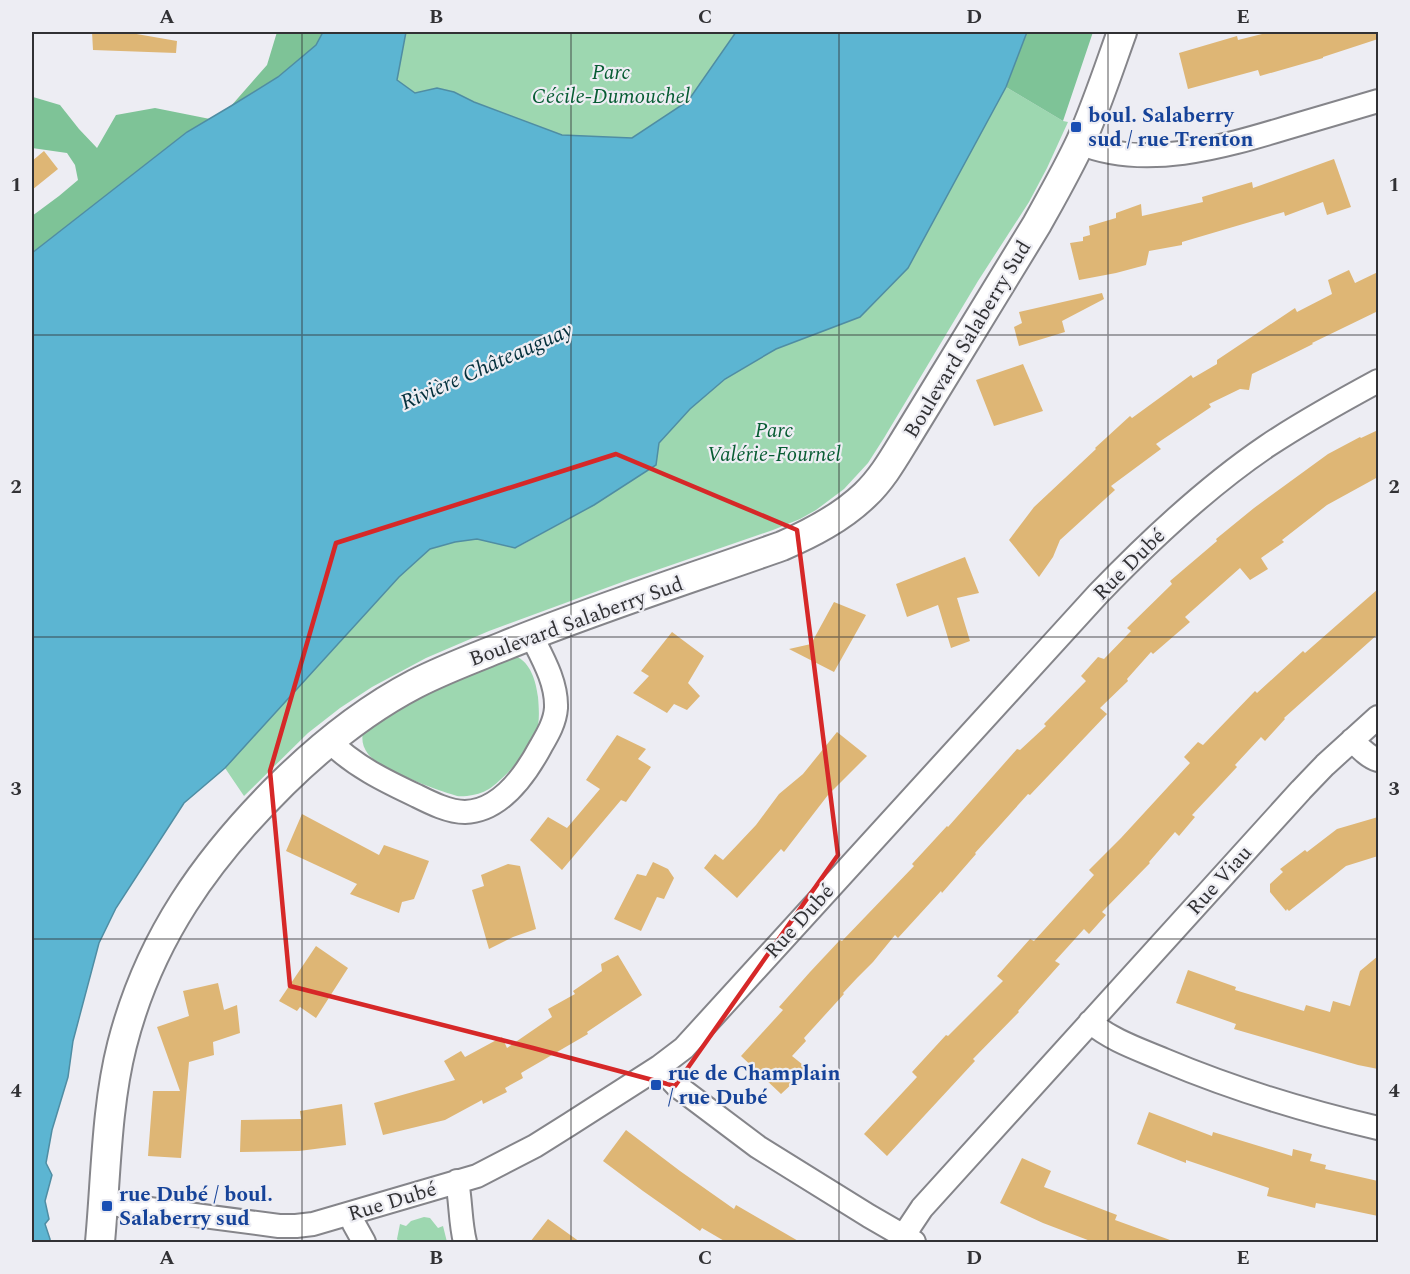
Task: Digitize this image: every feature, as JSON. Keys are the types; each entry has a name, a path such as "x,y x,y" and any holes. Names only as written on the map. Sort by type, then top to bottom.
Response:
{"street":[{"name":"Boulevard Salaberry Sud","path":"100,1242 110,1119 121,1047 130,1015 164,937 190,892 225,845 269,797 328,741 348,725 416,683 531,635 782,546 837,518 866,495 888,466 1036,224 1080,143 1096,106 1122,32"},
{"path":"1080,143 1122,154 1191,152 1236,143 1378,101"},
{"name":"Rue Dubé","path":"104,1203 279,1226 313,1224 477,1176 535,1146 659,1067 684,1048 1098,594 1150,541 1217,483 1266,447 1378,381"},
{"path":"328,741 371,774 426,800 461,812 471,812 482,808 497,800 514,786 529,768 552,727 556,710 555,693 550,676 531,635"},
{"name":"Rue Viau","path":"909,1240 910,1226 922,1208 1301,790 1378,717"},
{"path":"1352,740 1365,753 1378,760"},
{"path":"1090,1022 1102,1032 1124,1043 1195,1073 1265,1098 1378,1128"},
{"path":"659,1067 677,1086 758,1147 909,1240"},
{"path":"457,1181 461,1228 465,1242"},
{"path":"351,1214 364,1242"}],"highlighted area":[{"path":"616,454 797,530 838,855 675,1086 290,986 270,771 336,543"}],"green space":[{"path":"277,32 323,32 317,45 278,77 231,106 267,65"},
{"name":"Parc Cécile-Dumouchel","path":"406,32 736,32 688,101 632,138 561,135 474,102 454,92 437,88 415,93 397,80"},
{"path":"1027,32 1093,32 1063,121 1006,87"},
{"name":"Parc Valérie-Fournel","path":"1006,87 1068,122 1029,202 978,281 868,463 844,489 816,510 773,530 489,631 426,658 372,687 340,708 308,733 244,796 225,768 399,577 430,549 477,538 516,548 594,505 655,465 659,443 690,409 725,379 776,349 860,317 908,268"},
{"path":"33,97 60,105 97,148 116,115 155,108 210,119 187,132 32,253 32,216 78,180 75,165 67,153 32,148"},
{"path":"515,656 525,663 534,679 539,721 533,741 522,756 489,789 473,795 456,796 422,784 383,766 366,751 363,742 364,728 420,695"},
{"path":"424,1217 430,1218 438,1228 443,1226 447,1242 399,1242 397,1239 400,1224 406,1226 411,1221"}],"water":[{"name":"Rivière Châteauguay","path":"323,32 406,32 397,80 415,93 437,88 454,92 474,102 562,135 632,138 688,101 736,32 1027,32 1006,87 908,268 860,317 776,349 725,379 690,409 659,443 656,465 594,505 515,548 477,539 430,549 399,577 225,768 184,803 116,908 99,943 73,1041 68,1077 52,1130 46,1163 52,1175 45,1201 49,1219 45,1224 50,1242 32,1242 32,253 187,132 278,77 316,45"}],"building":[{"path":"92,32 125,32 177,41 176,53 93,50"},
{"path":"1270,32 1378,32 1378,39 1260,76 1258,70 1188,89 1179,53 1237,36 1238,40"},
{"path":"44,151 58,169 32,190 32,161"},
{"path":"1334,159 1351,207 1327,215 1323,202 1285,216 1284,212 1182,242 1182,245 1149,251 1146,265 1079,280 1070,243 1083,241 1083,237 1090,235 1089,226 1116,218 1116,213 1141,204 1142,216 1203,202 1202,197 1252,182 1253,188"},
{"path":"1349,270 1355,283 1378,272 1378,311 1252,374 1249,390 1240,389 1209,404 1211,407 1156,444 1161,449 1111,486 1115,490 1060,540 1053,557 1039,577 1009,540 1034,507 1130,416 1132,418 1191,375 1193,378 1217,364 1217,360 1295,308 1297,312 1332,294 1328,280"},
{"path":"1102,293 1104,299 1062,321 1065,332 1019,346 1014,327 1022,323 1019,312"},
{"path":"1023,364 1043,411 994,426 976,380"},
{"path":"1378,430 1378,477 1327,505 1282,540 1284,542 1261,558 1268,569 1250,580 1240,568 1185,617 1190,622 1153,654 1151,652 1127,679 1128,681 1100,708 1107,714 1030,795 1028,794 942,893 941,891 898,938 895,935 804,1038 806,1041 792,1056 808,1069 781,1094 741,1056 783,1010 779,1007 810,972 914,866 912,864 1017,749 1020,750 1046,726 1044,724 1086,681 1081,676 1098,657 1104,659 1131,631 1127,628 1172,584 1170,581 1254,508 1328,454"},
{"path":"965,557 979,593 957,598 970,641 951,648 938,605 907,617 896,584"},
{"path":"1378,589 1378,634 1284,718 1265,741 1261,737 1235,765 1237,767 1192,815 1195,817 1179,836 1175,832 1150,863 1102,912 1106,915 1089,934 1084,929 1055,961 1060,964 1019,1012 973,1059 975,1061 887,1156 864,1134 917,1077 912,1072 946,1035 948,1036 1003,981 997,976 1030,939 1034,941 1094,875 1089,870 1190,763 1184,757 1198,742 1203,745 1255,691 1257,693 1303,651 1305,653"},
{"path":"834,602 866,615 834,672 789,649 811,644"},
{"path":"672,632 704,656 688,683 700,696 687,710 674,704 667,713 633,693 649,676 641,671"},
{"path":"837,732 867,756 828,795 784,852 781,849 737,898 704,868 715,854 723,860 756,825 779,794 803,774"},
{"path":"617,735 646,749 638,759 651,767 626,802 621,800 562,870 530,840 548,817 567,828 600,789 586,780"},
{"path":"302,814 379,855 384,845 429,861 414,899 402,902 399,913 350,894 357,884 286,851"},
{"path":"1378,817 1378,856 1346,866 1289,911 1287,909 1286,911 1270,892 1270,884 1283,872 1280,869 1337,829"},
{"path":"653,862 668,869 674,878 664,899 657,897 641,931 614,919 637,874 646,876"},
{"path":"508,864 520,866 536,929 489,949 472,890 484,886 481,875"},
{"path":"316,946 348,968 316,1018 300,1007 297,1011 279,1001"},
{"path":"618,955 642,995 587,1032 588,1034 521,1073 523,1078 505,1088 507,1092 483,1104 482,1100 445,1120 383,1135 374,1103 455,1080 444,1061 461,1051 465,1057 502,1037 507,1048 552,1017 548,1009 575,994 573,991 602,971 601,964"},
{"path":"1378,956 1378,1069 1234,1029 1236,1024 1176,1003 1188,970 1236,987 1235,990 1304,1011 1306,1005 1330,1012 1333,1001 1350,1006 1360,971"},
{"path":"218,983 224,1010 237,1005 240,1033 213,1042 214,1055 189,1062 181,1158 148,1156 153,1091 180,1091 157,1027 189,1016 183,991"},
{"path":"342,1104 346,1145 299,1151 240,1152 241,1120 301,1119 300,1111"},
{"path":"1149,1112 1212,1136 1213,1132 1292,1156 1293,1149 1312,1154 1310,1161 1326,1165 1325,1169 1378,1181 1378,1216 1316,1203 1315,1208 1267,1196 1269,1188 1186,1160 1186,1163 1137,1144"},
{"path":"626,1130 734,1209 736,1205 800,1242 726,1242 702,1228 700,1231 603,1161"},
{"path":"1022,1158 1051,1171 1044,1187 1117,1215 1115,1220 1170,1240 1169,1242 1093,1242 1043,1223 1000,1203"},
{"path":"548,1219 580,1242 530,1242"}],"place":[{"name":"boul. Salaberry sud / rue Trenton","path":"1076,127"},
{"name":"rue de Champlain / rue Dubé","path":"656,1085"},
{"name":"rue Dubé / boul. Salaberry sud","path":"107,1206"}]}
